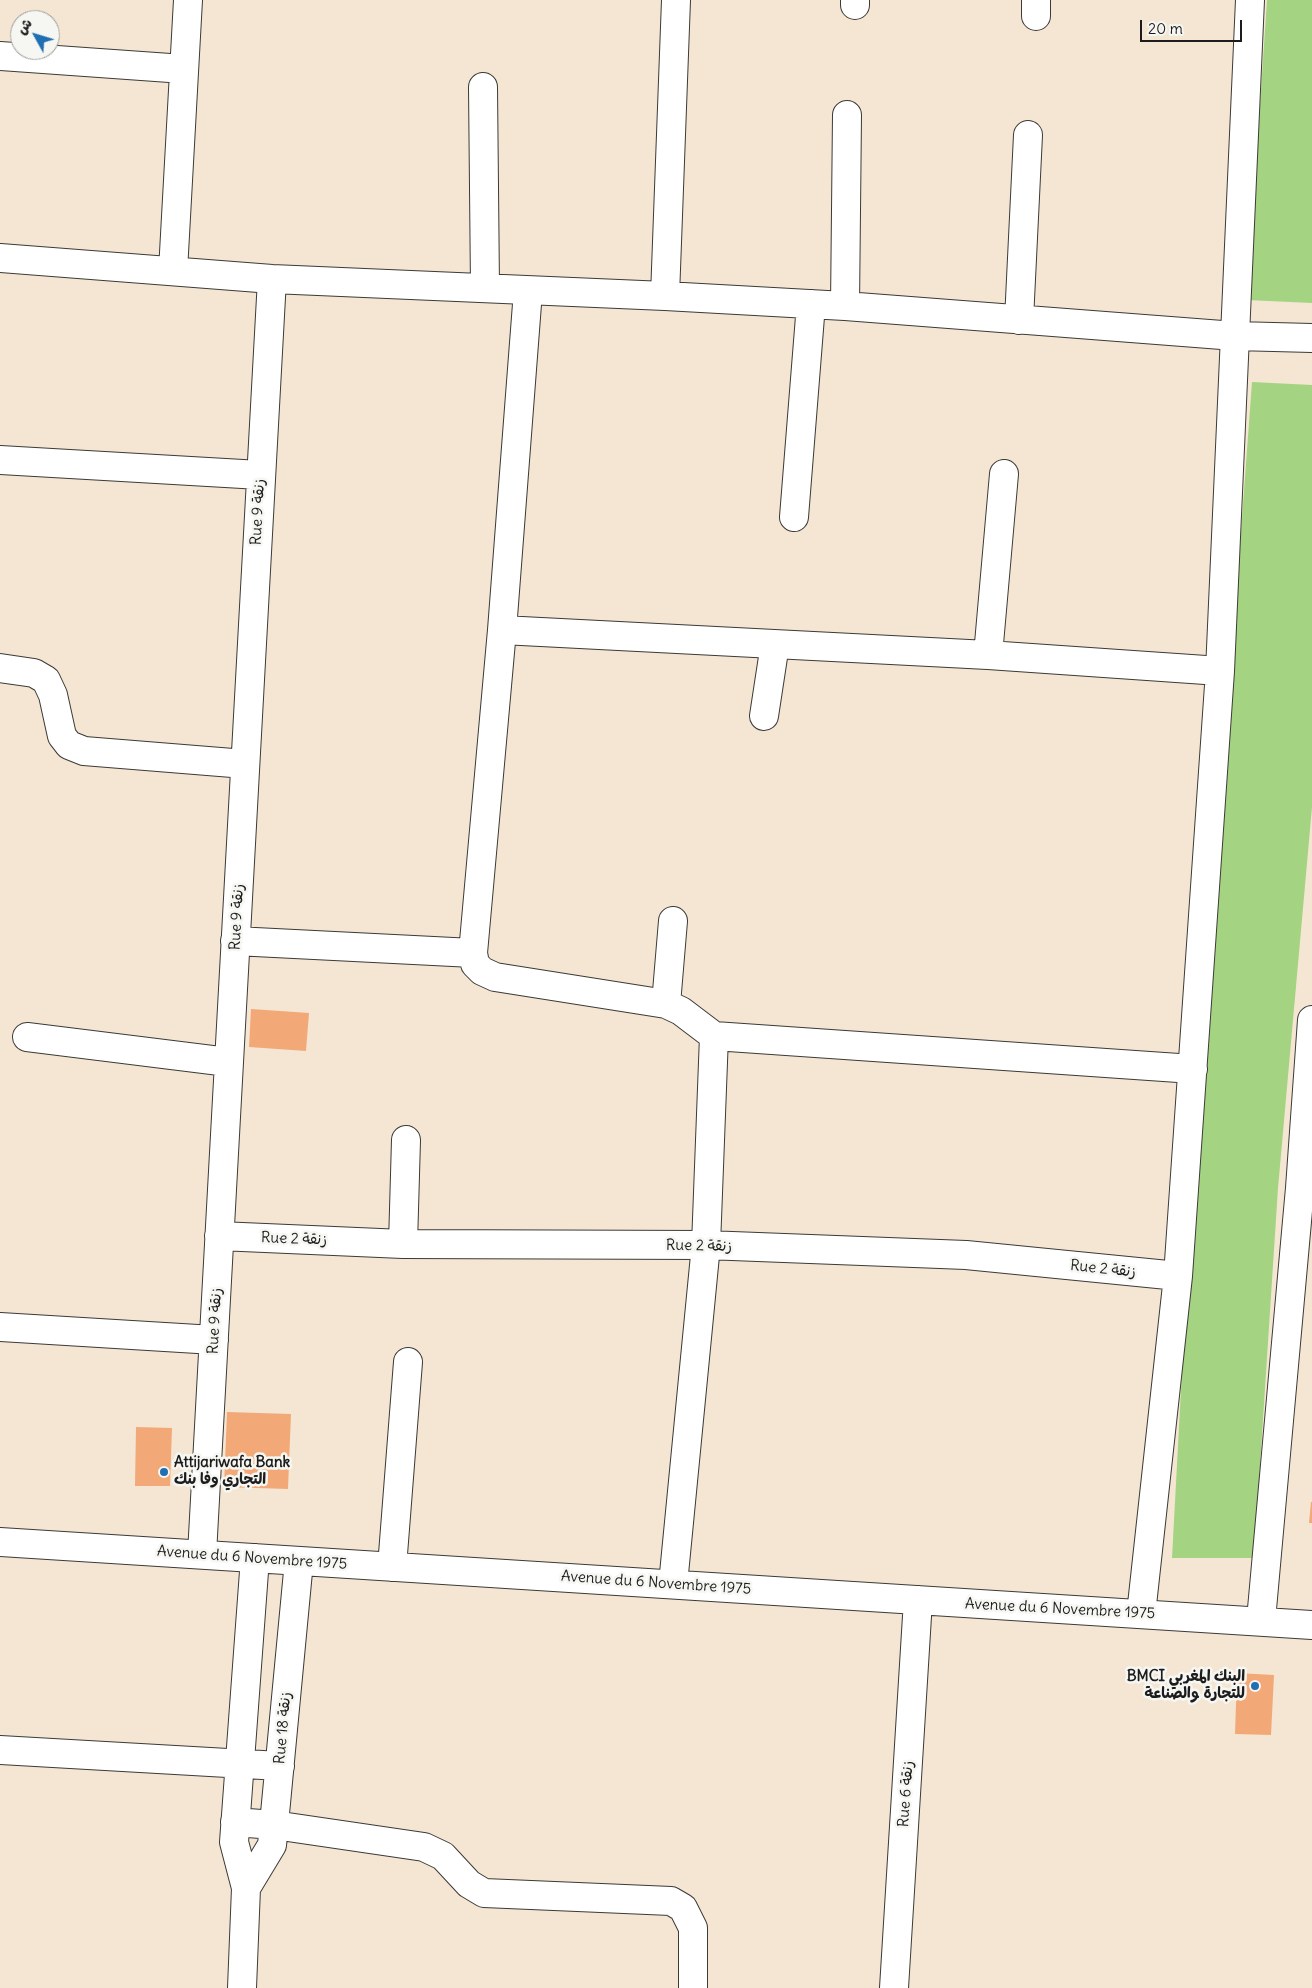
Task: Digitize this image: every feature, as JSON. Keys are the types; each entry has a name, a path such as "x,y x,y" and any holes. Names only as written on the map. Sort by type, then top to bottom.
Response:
{"street":[{"path":"173,271 188,0"},
{"path":"665,296 676,0"},
{"path":"1141,1614 1178,1276 1220,671 1250,0"},
{"path":"0,56 184,69"},
{"path":"483,87 485,288"},
{"path":"845,306 847,115"},
{"path":"1019,320 1028,135"},
{"path":"0,258 272,279 811,304 1235,336 1312,338"},
{"name":"Rue 9 زنقة","path":"202,1554 272,279"},
{"path":"528,290 502,630 473,953 475,964 482,972 495,978 666,1004 681,1011 714,1036 1193,1069"},
{"path":"794,517 811,304"},
{"path":"0,460 260,475"},
{"path":"988,655 1004,474"},
{"path":"502,630 988,655 1220,671"},
{"path":"764,716 775,644"},
{"path":"0,668 34,673 46,680 53,695 62,736 69,745 76,748 84,751 245,764"},
{"path":"666,1004 673,921"},
{"path":"235,941 473,953"},
{"path":"1261,1620 1306,1188 1312,1020"},
{"path":"673,1584 706,1245 714,1036"},
{"path":"28,1037 228,1062"},
{"path":"403,1244 406,1140"},
{"name":"Rue 2 زنقة","path":"219,1236 403,1244 706,1245 966,1255 1178,1276"},
{"path":"0,1327 214,1340"},
{"path":"392,1567 408,1362"},
{"name":"Avenue du 6 Novembre 1975","path":"0,1542 1261,1620 1312,1625"},
{"name":"Rue 18 زنقة","path":"242,1988 246,1888 234,1842 255,1558"},
{"name":"Rue 18 زنقة","path":"246,1888 272,1845 299,1561"},
{"name":"Rue 6 زنقة","path":"894,1988 918,1600"},
{"path":"0,1750 280,1766"},
{"path":"235,1822 274,1825 424,1847 443,1856 469,1884 484,1893 671,1901 683,1908 693,1928 693,1988"}],"green space":[{"path":"1267,0 1312,0 1312,303 1247,300"},
{"path":"1252,382 1312,385 1312,807 1278,1188 1254,1558 1172,1558 1187,1277 1224,824 1237,586"}],"building":[{"path":"251,1009 309,1013 306,1051 249,1047"},
{"path":"227,1412 291,1414 288,1489 224,1487"},
{"path":"136,1427 172,1428 170,1486 135,1486"},
{"path":"1311,1502 1312,1523 1309,1523"},
{"path":"1237,1673 1274,1675 1271,1735 1235,1734"}],"place":[{"name":"Attijariwafa Bank التجاري وفا بنك","path":"164,1472"},
{"name":"BMCI البنك المغربي للتجارة والصناعة","path":"1255,1686"}]}
